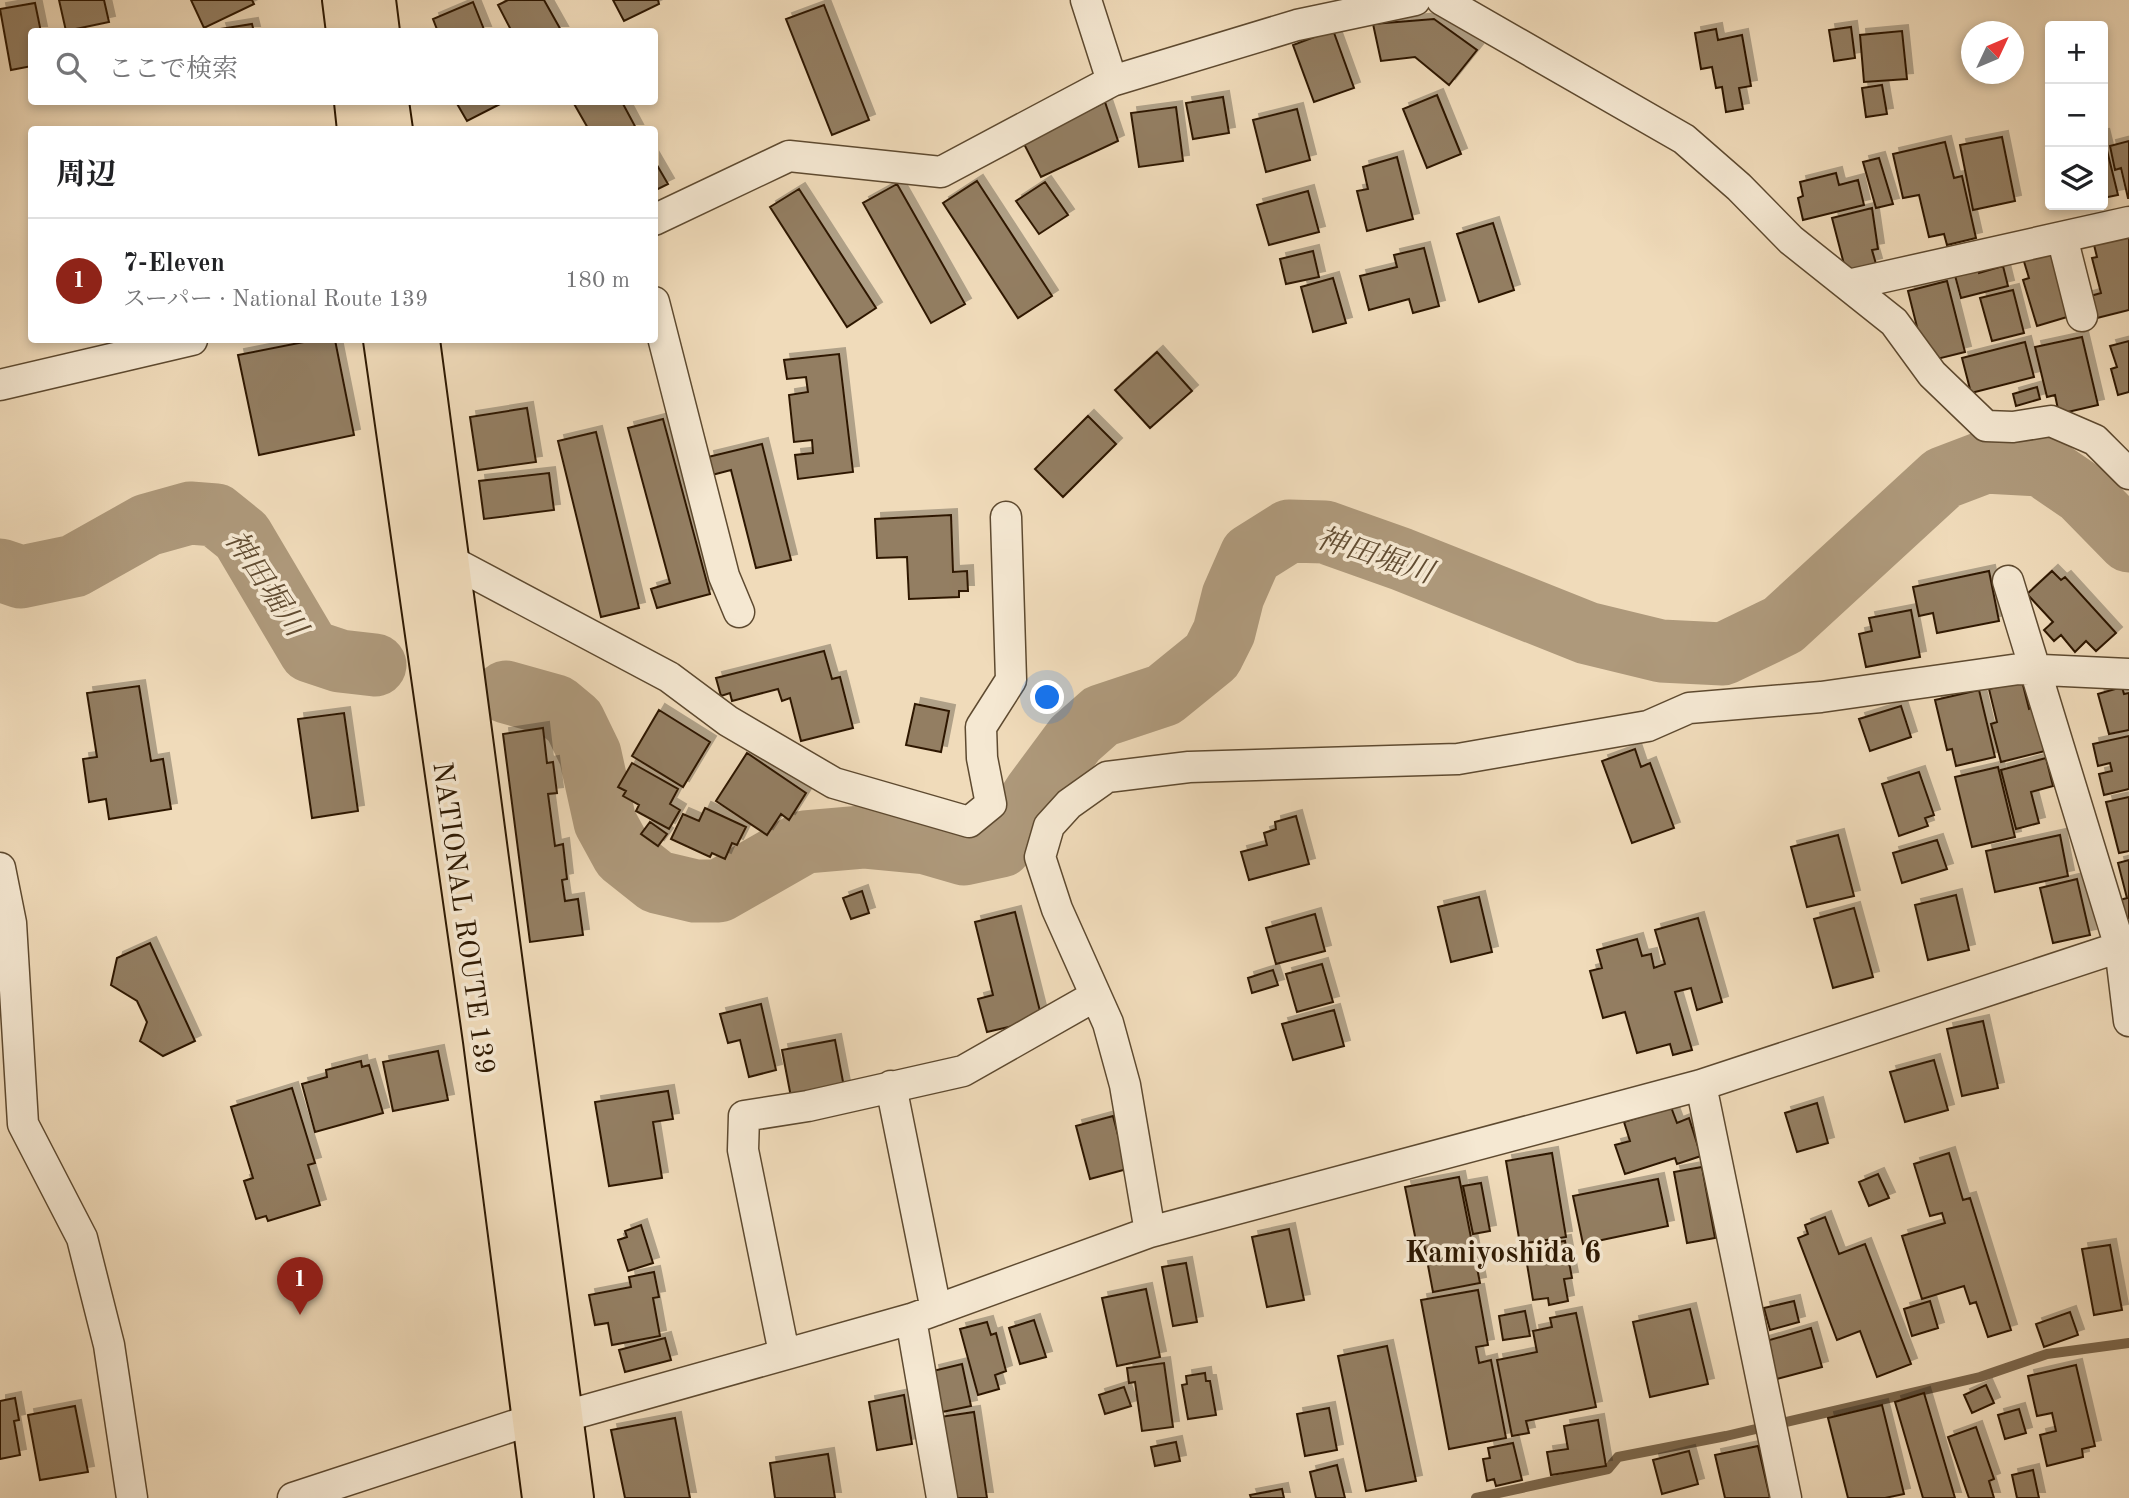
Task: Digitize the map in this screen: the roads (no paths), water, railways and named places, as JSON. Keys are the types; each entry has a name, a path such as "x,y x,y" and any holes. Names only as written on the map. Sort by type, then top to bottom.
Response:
{"highway":[{"path":"342,0 346,28"},
{"path":"376,0 380,28"},
{"path":"354,105 357,126"},
{"path":"389,105 392,126"},
{"name":"NATIONAL ROUTE 139","path":"383,343 483,1041 547,1418 574,1498"},
{"name":"NATIONAL ROUTE 139","path":"420,343 547,1418 542,1498"}],"street":[{"path":"1086,0 1112,81"},
{"path":"658,218 789,156 941,172 1112,81 1297,25 1415,0"},
{"path":"1442,0 1684,139 1739,187 1791,240 1894,322 1932,374 1986,426 2013,427 2051,421 2095,440 2129,474"},
{"path":"1848,285 2129,222"},
{"path":"2062,237 2082,316"},
{"path":"658,318 724,576 738,612"},
{"path":"0,385 179,343"},
{"path":"447,559 669,677 728,721 834,783 969,822 991,804 982,758 981,727 1011,680 1006,517"},
{"path":"2008,581 2125,945 2129,1021"},
{"path":"1150,1232 1125,1085 1108,1023 1057,909 1040,857 1049,826 1069,804 1107,777 1189,767 1458,759 1648,726 1689,708 1821,697 2019,668 2129,674"},
{"path":"0,868 8,1010 23,1124 82,1238 109,1345 132,1498"},
{"path":"293,1498 547,1418 924,1315 1150,1232 1701,1085 2125,945"},
{"path":"784,1353 743,1150 744,1116 808,1105 963,1070 1095,996"},
{"path":"1701,1085 1786,1498"},
{"path":"891,1086 924,1315 942,1498"}],"waterway":[{"name":"神田堀川","path":"506,692 556,706 574,721 590,754 605,822 623,855 657,882 695,891 719,891 805,842 863,837 926,843 964,854 1001,846 1035,793 1075,739 1101,716 1164,695 1212,656 1224,632 1233,596 1251,555 1289,531 1325,532 1401,559 1587,633 1661,651 1723,654 1783,625 1943,478 1985,462 2041,465 2082,493 2129,541"},
{"name":"神田堀川","path":"0,570 21,577 74,566 147,525 190,513 216,515 242,536 310,651 340,661 375,665"},
{"path":"1476,1498 1608,1469 1618,1457 1726,1436 1980,1377 2047,1354 2129,1343"}],"place":[{"name":"7-Eleven","path":"300,1315"}],"district":[{"name":"Kamiyoshida 6","path":"1503,1252"}]}
